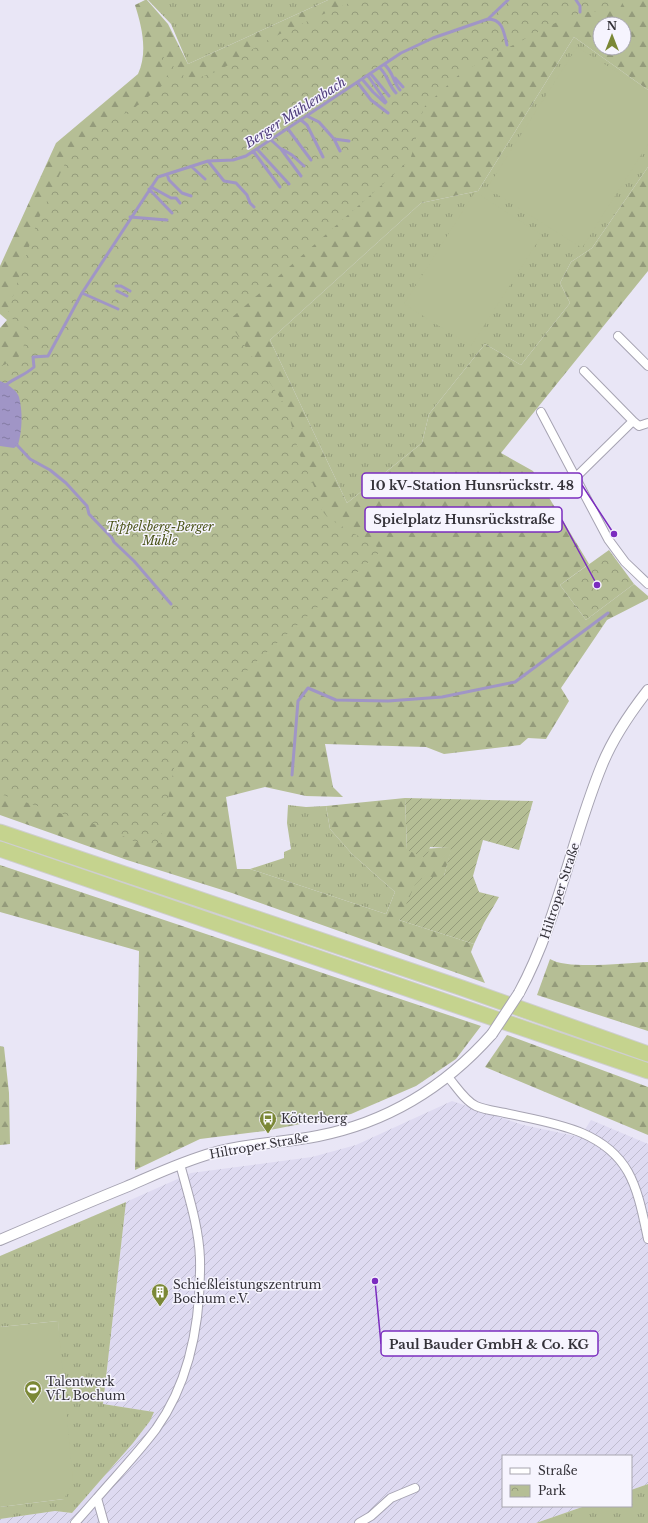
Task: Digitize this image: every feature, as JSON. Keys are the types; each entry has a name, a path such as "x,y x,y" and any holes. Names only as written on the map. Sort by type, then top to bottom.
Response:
{"highway":[{"path":"0,832 462,988 648,1054"},
{"path":"0,849 648,1071"}],"street":[{"path":"618,336 648,366"},
{"path":"584,371 639,426 648,423"},
{"path":"541,412 575,478 615,550 648,584"},
{"path":"575,478 633,421"},
{"name":"Hiltroper Straße","path":"0,1240 180,1164 227,1150 317,1136 354,1127 400,1108 426,1094 448,1077 492,1034 519,993 548,931 602,764 622,726 648,690"},
{"path":"448,1077 475,1105 568,1127 591,1137 611,1151 620,1160 632,1179 641,1206 648,1239"},
{"path":"76,1523 156,1430 168,1410 189,1361 197,1328 200,1258 194,1219 180,1164"},
{"path":"360,1523 371,1516 391,1498 415,1488"},
{"path":"97,1498 104,1523"}],"shaded area":[{"path":"452,1101 523,1125 580,1137 591,1120 648,1144 648,1484 632,1490 632,1455 502,1455 502,1507 582,1507 536,1523 0,1523 0,1519 55,1511 72,1513 133,1443 150,1421 153,1412 103,1404 126,1202 191,1173 312,1157 356,1145"}],"green space":[{"path":"147,0 168,24 188,64 328,0 648,0 648,90 601,56 632,56 632,16 592,16 592,50 574,37 478,191 421,203 270,340 347,503 422,443 429,414 485,344 521,365 570,303 560,283 571,262 592,248 648,167 648,271 501,453 533,471 589,564 560,585 586,620 634,584 648,596 648,599 607,620 561,688 569,701 546,739 528,738 520,745 444,754 426,747 325,744 333,787 343,797 306,796 265,787 226,797 237,869 250,869 386,914 395,892 352,854 330,829 326,806 405,798 407,850 452,847 444,876 399,920 474,944 471,952 485,983 232,893 127,860 0,815 0,328 7,320 0,314 0,266 56,143 138,74 143,57 143,40 135,5"},
{"path":"148,0 328,0 188,64 171,24"},
{"name":"Tippelsberg-Berger Mühle","path":"356,0 624,0 620,8 615,11 584,12 559,21 462,72 425,106 416,129 416,141 410,160 228,321 287,408 299,453 323,506 321,509 328,518 382,550 258,660 221,696 202,718 174,768 160,843 143,845 100,826 0,794 0,366 14,361 21,354 28,330 7,315 37,222 70,153 99,128 133,109 169,80 160,54 186,78 208,75 228,65 277,35"},
{"path":"574,37 592,50 592,56 601,56 648,90 648,167 592,248 571,262 560,283 570,303 521,365 485,344 429,414 422,443 347,503 270,340 421,203 478,191"},
{"path":"577,47 648,91 648,144 582,248 487,188"},
{"path":"475,192 542,235 471,346 404,304"},
{"path":"609,550 634,584 586,620 560,585"},
{"path":"405,798 533,801 519,850 483,840 473,876 479,892 499,897 474,944 399,920 415,885 422,878 444,876 451,848 430,847 426,858 407,850"},
{"path":"288,805 306,807 326,806 330,829 352,854 395,892 386,914 250,869 284,858 284,852 291,849 287,823"},
{"path":"0,865 481,1026 456,1059 416,1086 351,1114 265,1131 200,1139 135,1170 139,951 0,912"},
{"path":"550,959 569,964 583,965 648,962 648,1031 537,995"},
{"path":"507,1035 648,1087 648,1135 485,1067"},
{"path":"0,1046 4,1047 9,1093 10,1144 0,1145"},
{"path":"126,1202 103,1404 154,1412 150,1421 133,1443 72,1513 55,1511 0,1519 0,1507 64,1499 58,1321 0,1327 0,1256"},
{"name":"Talentwerk VfL Bochum","path":"58,1321 73,1481 64,1499 0,1507 0,1327"},
{"path":"648,1484 648,1523 536,1523 582,1507 632,1507 632,1490"}],"water":[{"path":"0,381 14,389 19,397 22,421 18,445 14,448 0,446"}],"waterway":[{"name":"Berger Mühlenbach","path":"0,390 8,383 34,367 33,357 48,356 82,293 158,177 208,161 233,160 246,156 401,53 433,38 488,19 508,0"},
{"path":"576,0 580,6 580,12"},
{"path":"488,19 497,21 500,24 504,32 507,45"},
{"path":"385,65 390,71 400,90"},
{"path":"380,68 396,93"},
{"path":"371,74 389,96"},
{"path":"368,76 386,102"},
{"path":"395,78 403,87"},
{"path":"362,79 385,103"},
{"path":"358,83 371,100 388,113"},
{"path":"307,116 319,122 334,139 349,141"},
{"path":"301,120 307,125 323,157"},
{"path":"288,129 311,160"},
{"path":"334,139 340,151"},
{"path":"271,140 281,149 301,176"},
{"path":"257,149 289,184"},
{"path":"282,149 292,155 304,166"},
{"path":"253,151 280,187"},
{"path":"208,161 224,181 236,183 247,195 250,203 254,207"},
{"path":"192,167 205,179"},
{"path":"167,174 169,180 182,193 191,196"},
{"path":"151,187 171,198 176,198 180,203"},
{"path":"149,189 172,213"},
{"path":"130,217 167,220"},
{"path":"116,286 121,286 130,291"},
{"path":"117,291 127,296"},
{"path":"82,293 118,309"},
{"path":"16,444 30,459 50,470 66,483 87,506 89,514 114,542 134,561 171,604"},
{"path":"292,775 298,701 308,688 336,700 388,701 442,697 515,682 608,613"}],"place":[{"name":"10 kV-Station Hunsrückstr. 48","path":"614,534"},
{"name":"Spielplatz Hunsrückstraße","path":"597,585"},
{"name":"Kötterberg","path":"268,1134"},
{"name":"Paul Bauder GmbH & Co. KG","path":"375,1281"},
{"name":"Schießleistungszentrum Bochum e.V.","path":"160,1307"},
{"name":"Talentwerk VfL Bochum","path":"33,1404"}]}
